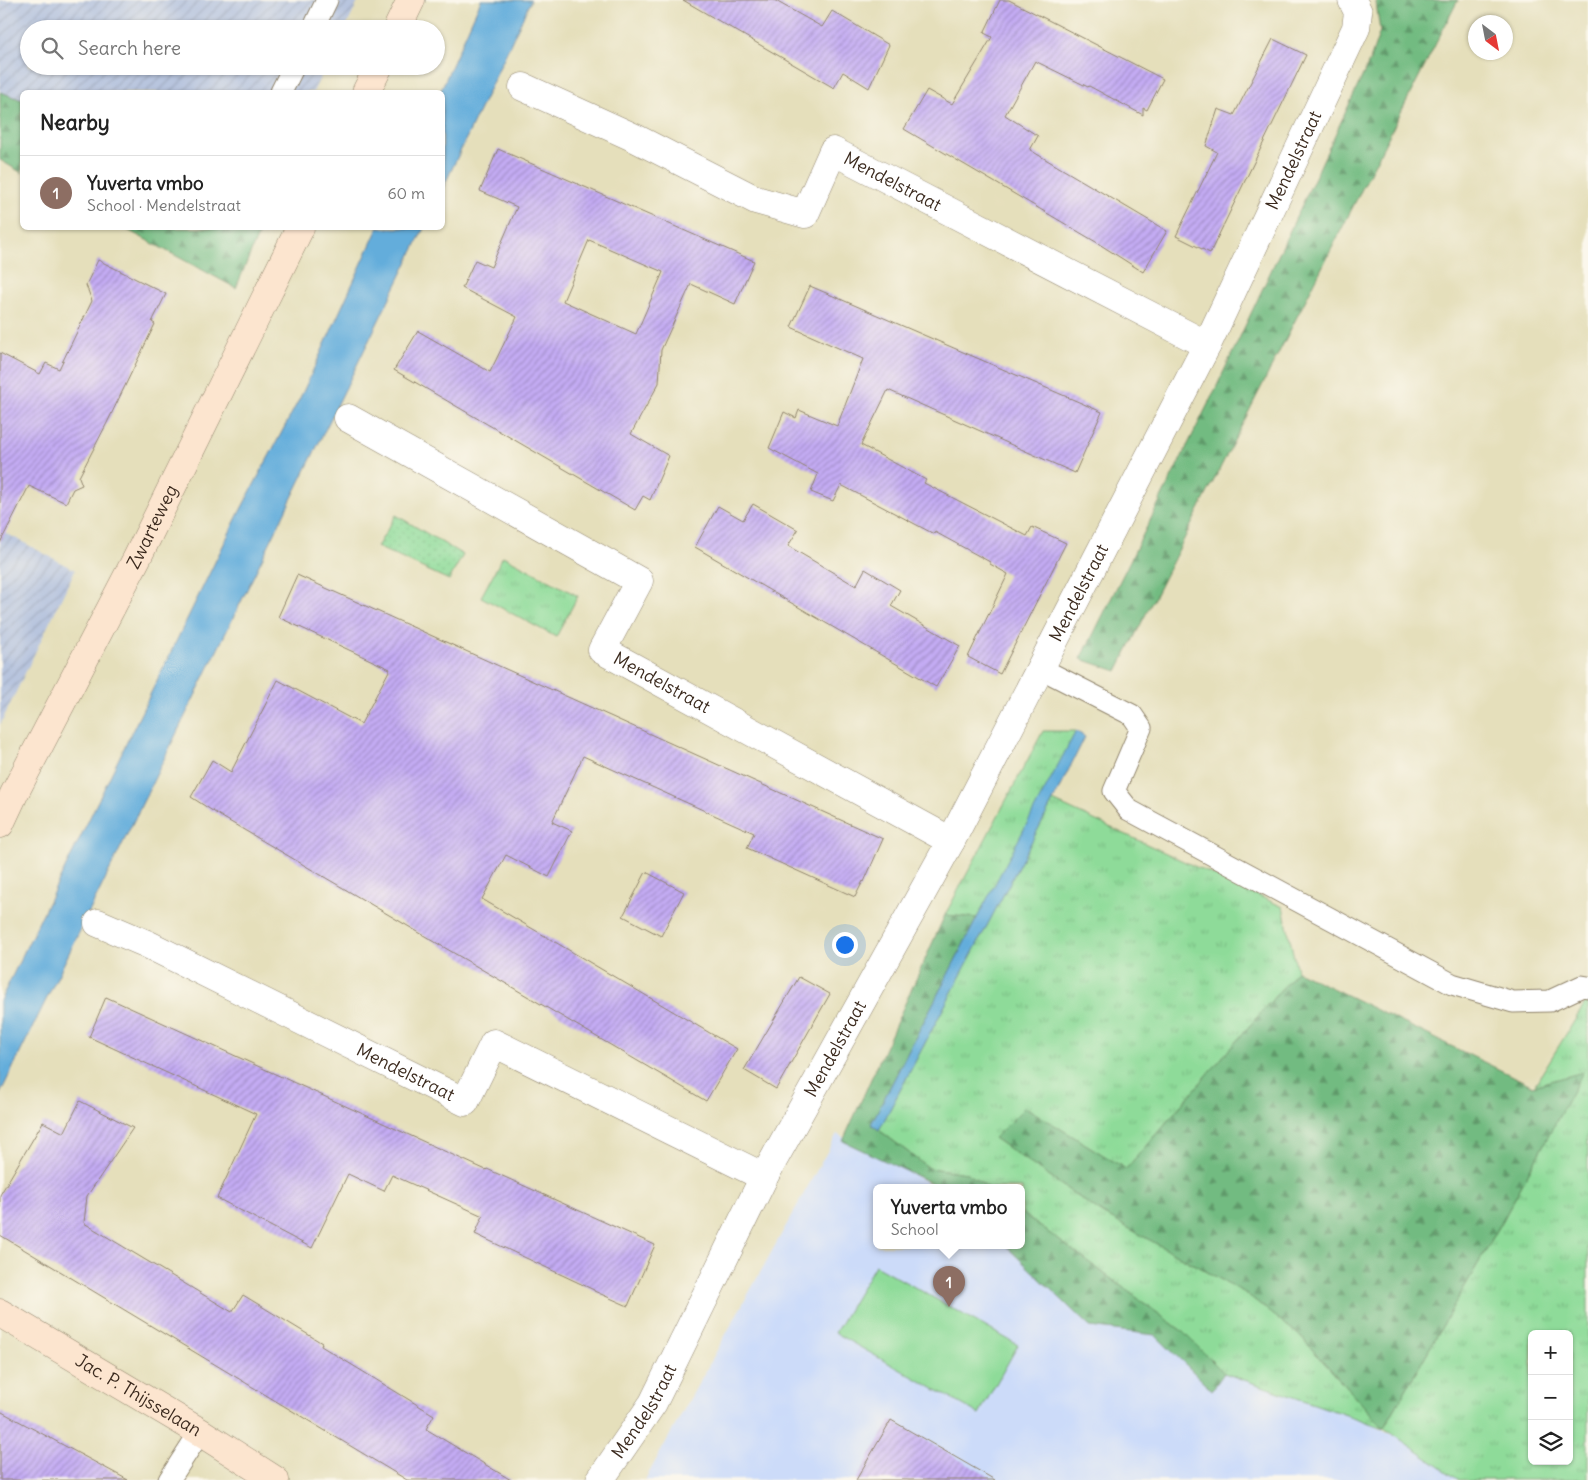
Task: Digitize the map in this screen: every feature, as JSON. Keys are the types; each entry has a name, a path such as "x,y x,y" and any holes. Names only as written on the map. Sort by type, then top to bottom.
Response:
{"street":[{"path":"401,20 411,0"},
{"name":"Mendelstraat","path":"600,1480 653,1403 764,1177 951,841 1207,345 1356,28 1358,12 1352,0"},
{"path":"367,90 374,75"},
{"name":"Mendelstraat","path":"523,87 634,138 756,200 805,214 833,152 1207,345"},
{"name":"Zwarteweg","path":"0,824 7,791 137,558 299,230"},
{"name":"Mendelstraat","path":"348,418 638,581 602,650 951,841"},
{"name":"Mendelstraat","path":"98,923 147,944 465,1102 494,1043 764,1177"},
{"name":"Jac. P. Thijsselaan","path":"0,1313 200,1432 275,1480"}],"lane":[{"path":"317,20 327,0"},
{"path":"282,90 290,75"},
{"path":"1040,668 1132,716 1141,728 1114,790 1129,810 1452,984 1513,1002 1550,1001 1582,986 1588,987"},
{"path":"169,1480 200,1432"}],"shaded area":[{"path":"0,0 359,0 349,20 20,20 20,75 322,75 314,90 20,90 20,155 0,144"},
{"path":"0,530 75,570 0,725"},
{"path":"837,1134 931,1184 873,1184 873,1249 1025,1249 1025,1236 1476,1480 645,1480"}],"green space":[{"path":"1380,0 1458,0 1117,671 1081,659 1215,390 1370,60 1380,31 1376,2"},
{"path":"0,92 20,99 20,172 0,160"},
{"path":"128,230 260,230 236,288"},
{"path":"396,515 463,555 449,580 377,547"},
{"path":"503,556 578,596 556,637 481,597"},
{"path":"1043,731 1076,731 1047,791 977,918 945,915"},
{"path":"1053,801 1283,907 1297,971 1126,1169 1025,1107 994,1138 1103,1214 1247,1294 1299,1335 1384,1428 1224,1373 1182,1331 1025,1215 1025,1184 983,1184 967,1173 929,1168 879,1130"},
{"path":"945,915 977,918 871,1124 929,1168 967,1173 983,1184 934,1184 843,1141"},
{"path":"1297,971 1533,1086 1583,1072 1503,1220 1384,1428 1299,1335 1247,1294 1103,1214 994,1138 1025,1107 1126,1169"},
{"path":"1586,1002 1588,1003 1588,1480 1459,1480 1384,1428 1503,1220 1582,1073 1534,1086"},
{"path":"1025,1215 1182,1331 1224,1373 1212,1390 1155,1335 1090,1327 1009,1249 1025,1249"},
{"path":"875,1265 1018,1345 979,1414 835,1333"}],"water":[{"path":"481,0 531,0 445,184 445,90 441,90"},
{"path":"377,230 423,230 0,1094 0,1001 239,513 303,392"},
{"path":"1076,731 1085,737 879,1130 871,1124"}],"building":[{"path":"683,0 774,0 822,27 832,11 889,45 869,88 843,72 834,88"},
{"path":"1000,0 1009,0 1163,79 1147,110 1143,108 1143,115 1089,86 1035,61 1005,115 1038,136 1030,150 1167,231 1143,272 1096,242 904,129 927,90 952,104 992,37 984,33"},
{"path":"1273,39 1306,55 1210,253 1176,236 1217,152 1206,146 1218,109 1234,115"},
{"path":"498,149 754,261 735,304 691,284 661,350 659,383 631,434 669,456 650,500 643,496 635,510 394,370 418,331 490,372 517,317 462,288 475,260 491,267 517,207 480,191","holes":["589,240 663,272 636,334 563,301"]},
{"path":"98,260 166,294 152,322 155,324 79,477 82,485 73,489 66,503 29,486 0,543 0,353 40,374 46,363 59,369 92,301 86,285"},
{"path":"810,286 1102,412 1075,473 888,390 861,445 926,480 924,483 1027,536 1032,527 1066,543 1000,674 968,657 1008,574 935,532 934,534 841,485 833,501 811,492 818,474 769,448 784,412 796,418 799,410 837,426 863,359 791,327"},
{"path":"753,504 798,530 788,546 856,586 865,569 900,590 891,606 960,646 936,687 695,547 718,506 743,520"},
{"path":"297,575 883,839 864,882 855,897 747,848 754,833 583,756 552,822 572,831 549,877 506,855 482,899 737,1049 706,1101 191,797 212,760 231,772 278,680 361,724 390,669 278,617"},
{"path":"646,872 684,892 661,936 623,916"},
{"path":"799,977 830,994 776,1089 744,1070"},
{"path":"106,997 655,1245 628,1306 475,1234 483,1216 392,1175 384,1191 348,1174 312,1248 217,1198 256,1114 89,1037"},
{"path":"80,1101 133,1128 87,1196 84,1223 232,1312 243,1295 322,1343 321,1346 434,1415 426,1429 511,1480 407,1480 0,1235 0,1195 43,1122 64,1133"},
{"path":"0,1411 26,1425 128,1480 0,1480"},
{"path":"891,1420 995,1480 856,1480"}],"place":[{"name":"Yuverta vmbo","path":"949,1307"}]}
